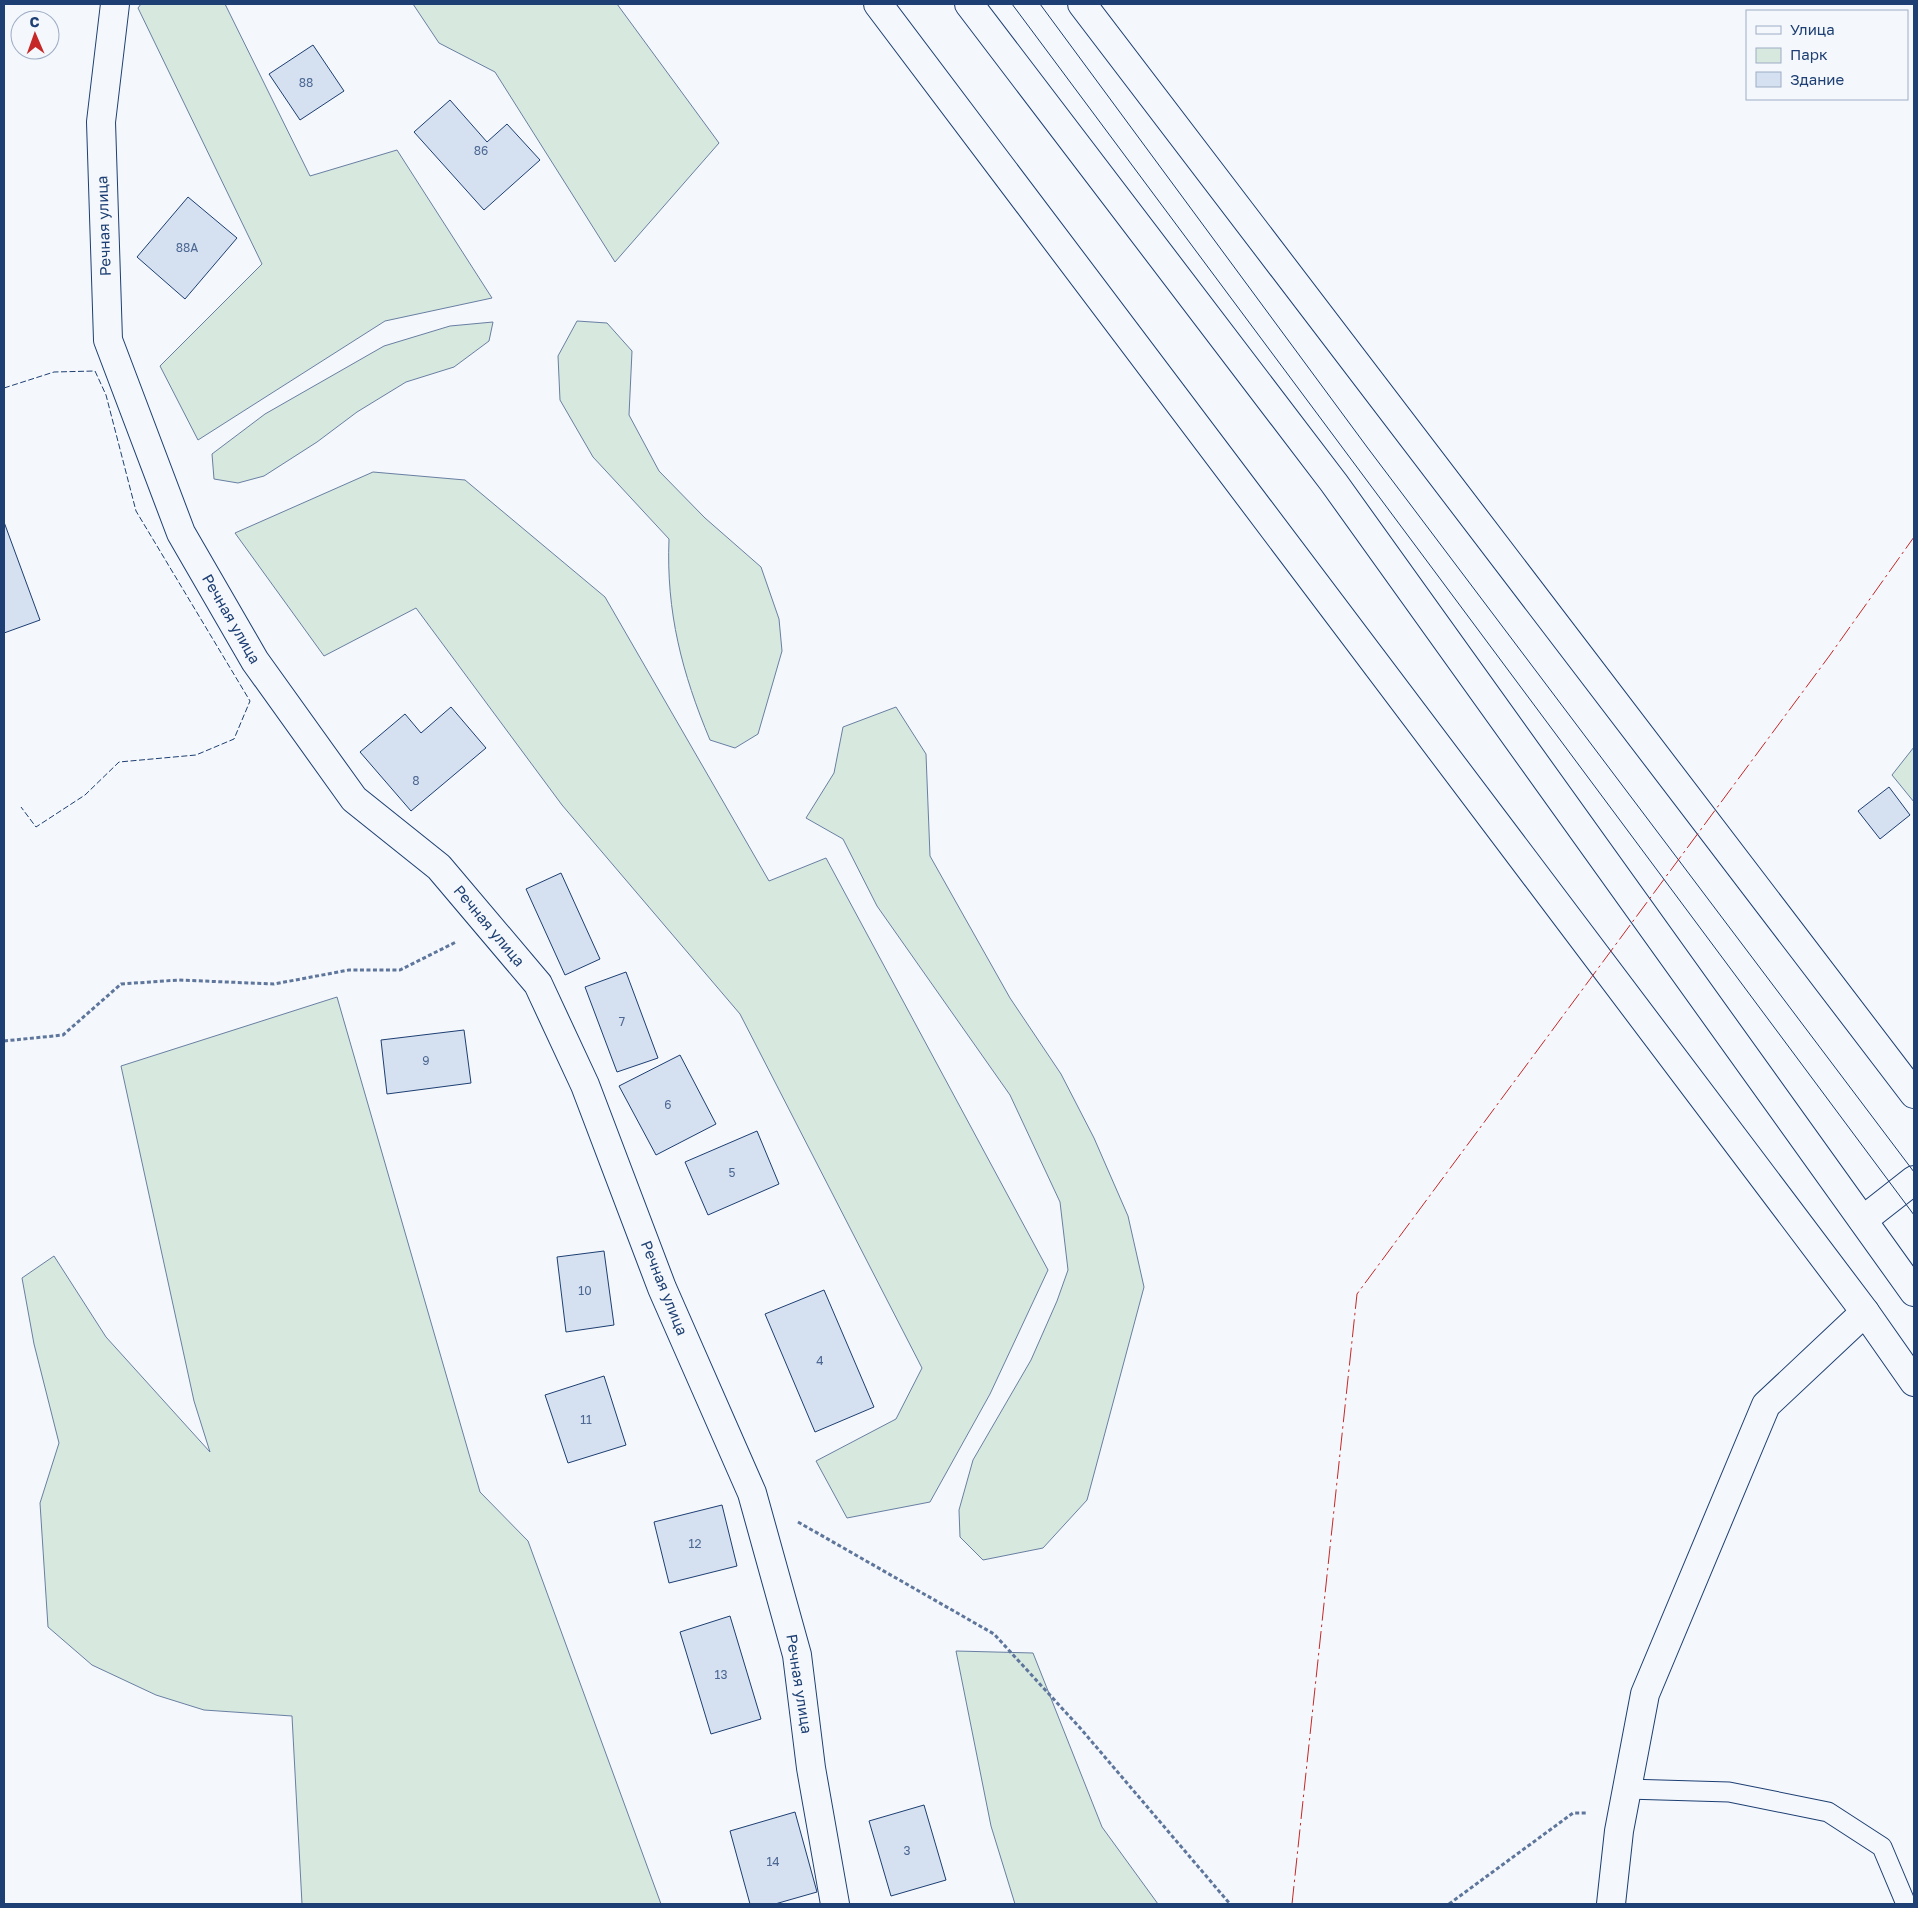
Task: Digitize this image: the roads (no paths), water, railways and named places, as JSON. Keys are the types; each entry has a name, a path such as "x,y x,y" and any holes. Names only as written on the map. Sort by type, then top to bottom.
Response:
{"street":[{"name":"Речная улица","path":"115,4 101,122 108,340 181,533 255,660 354,799 439,867 538,984 573,1060 662,1288 752,1493 797,1655 811,1768 835,1904"},
{"path":"878,4 1865,1312 1914,1382"},
{"path":"969,4 1334,483 1914,1292"},
{"path":"1082,4 1914,1094"},
{"path":"1863,1220 1914,1180"},
{"path":"1611,1904 1619,1831 1645,1694 1766,1405 1865,1312"}],"lane":[{"path":"1626,1796 1729,1792 1828,1812 1882,1848 1906,1904"}],"tram line":[{"path":"1012,4 1914,1215"},
{"path":"1040,4 1367,447 1914,1172"}]}
